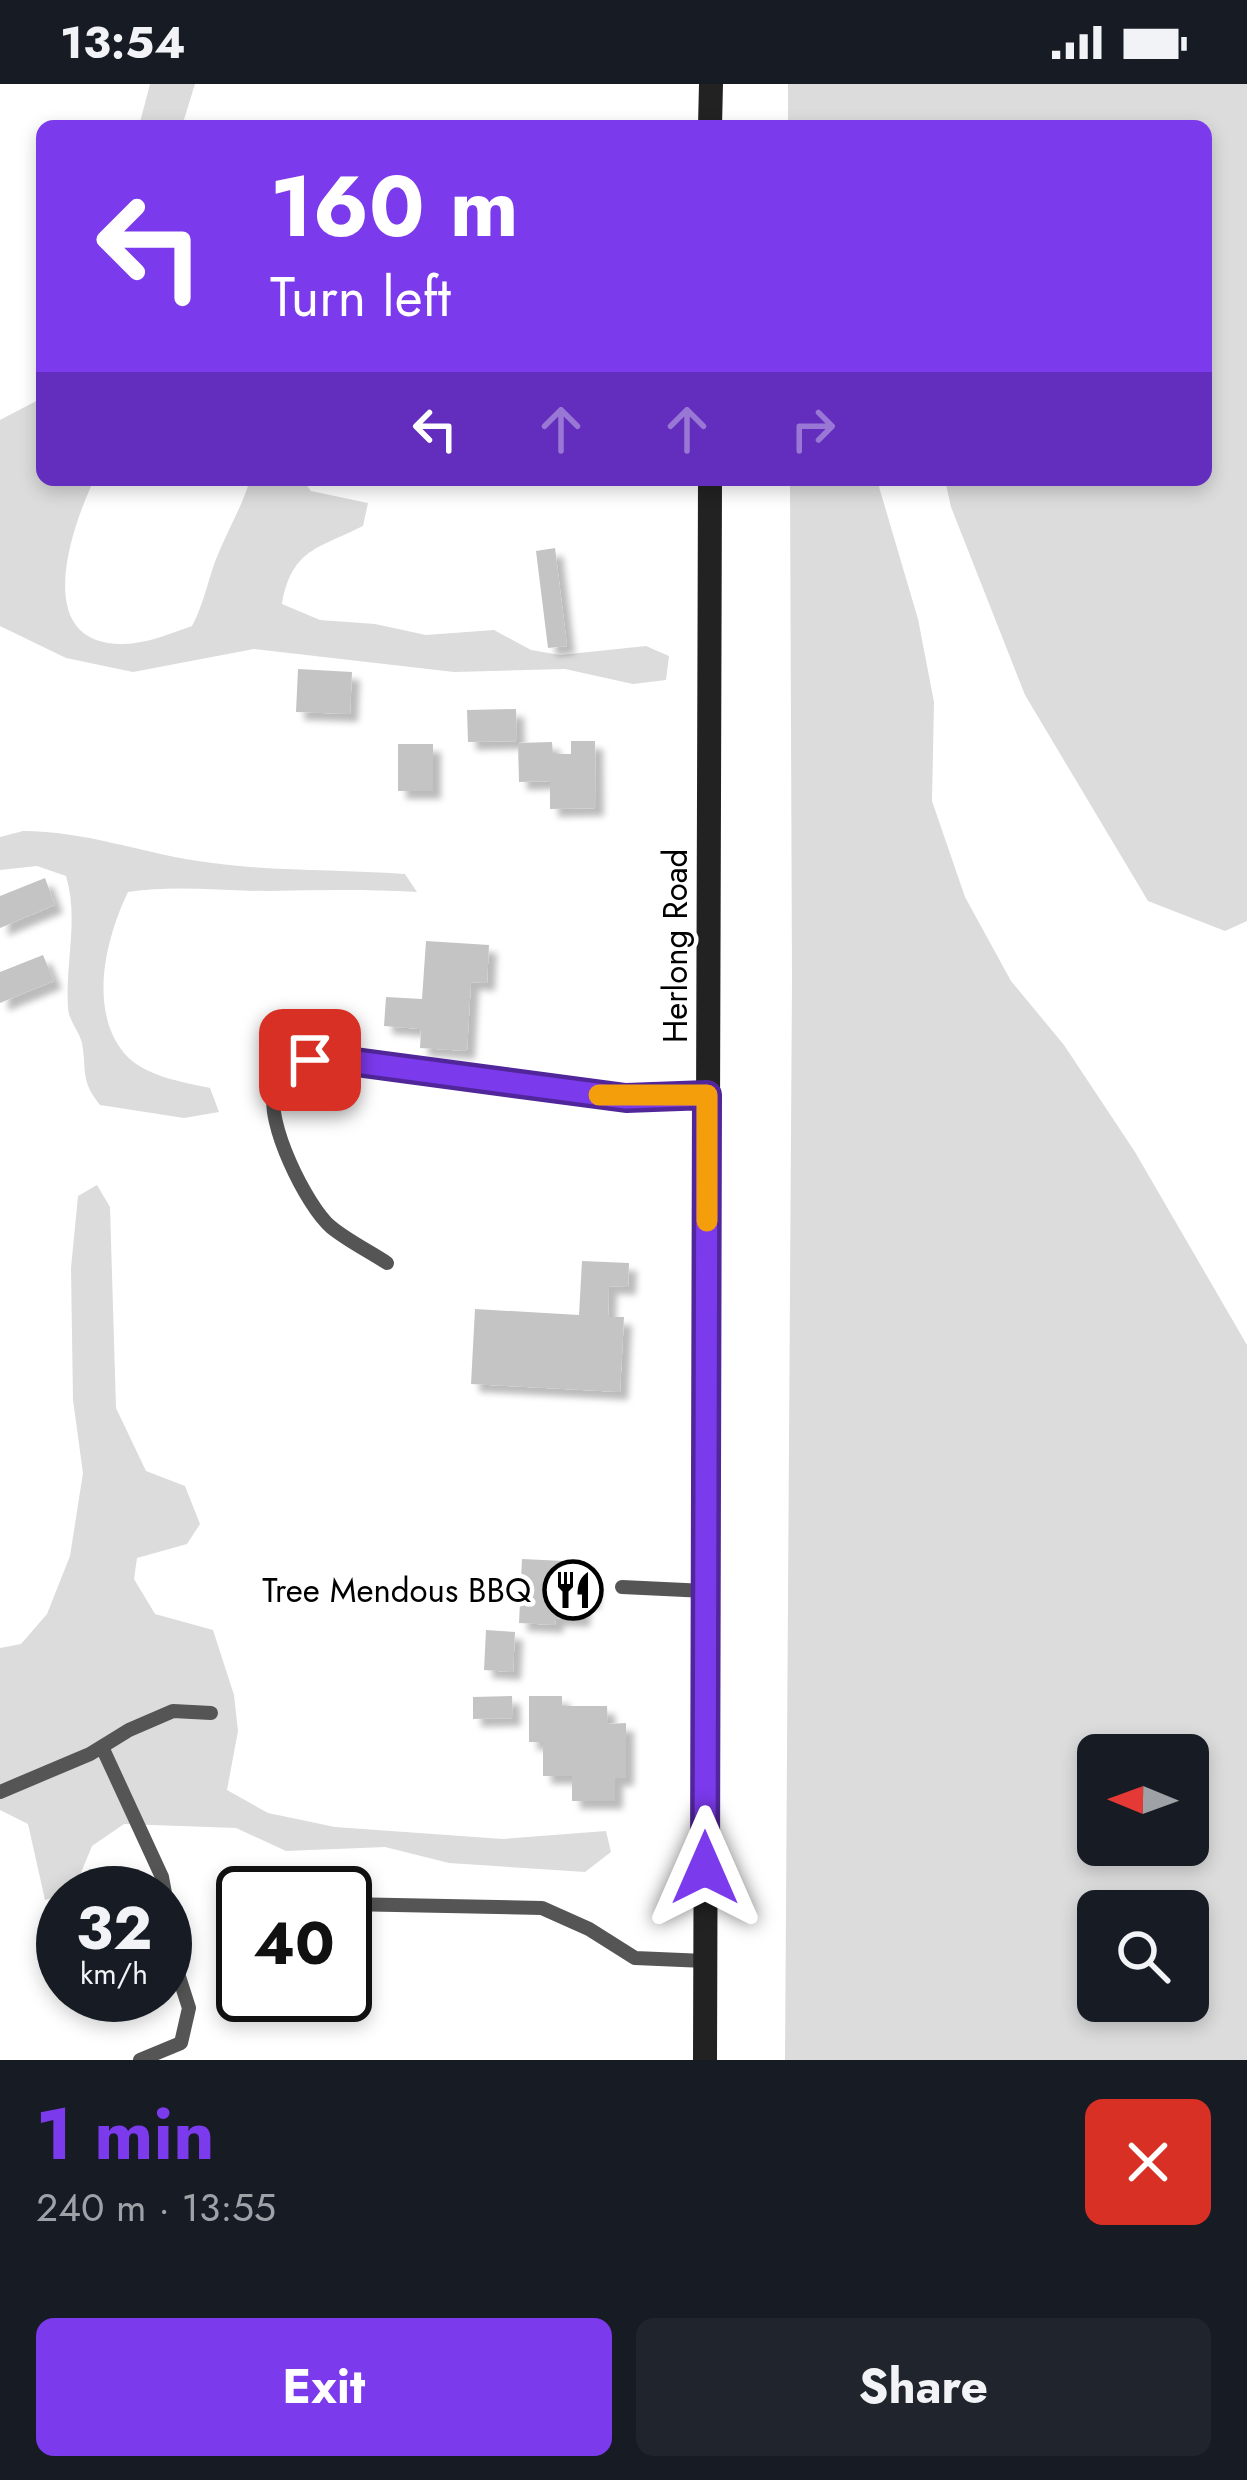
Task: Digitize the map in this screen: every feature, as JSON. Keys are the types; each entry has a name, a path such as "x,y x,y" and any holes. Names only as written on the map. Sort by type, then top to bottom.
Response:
{"street":[{"path":"710,120 711,84"},
{"name":"Herlong Road","path":"705,2060 710,486"}],"lane":[{"path":"387,1263 327,1225 291,1165 272,1110 276,1087 289,1072 310,1060 626,1098 707,1095"},
{"path":"622,1587 706,1591"},
{"path":"0,1792 173,1712 211,1713"},
{"path":"102,1747 157,1866"},
{"path":"372,1905 542,1908 589,1929 635,1958 705,1960"},
{"path":"140,2060 181,2043 186,2022"}],"shaded area":[{"path":"150,84 195,84 184,120 141,120"},
{"path":"788,84 1247,84 1247,921 1225,931 1148,901 1025,695 946,486 1212,486 1212,120 788,120"},
{"path":"36,401 36,486 92,486 70,547 66,597 72,618 85,634 108,643 151,640 192,626 248,486 307,486 311,491 368,503 363,526 300,561 282,604 320,620 375,624 426,635 494,630 531,650 560,655 646,646 669,656 666,680 633,684 565,669 454,672 254,649 133,672 66,658 0,626 0,420"},
{"path":"790,486 879,486 918,619 934,702 932,801 965,897 1011,981 1064,1045 1135,1152 1247,1345 1247,2060 785,2060"},
{"path":"23,831 68,834 224,865 405,874 417,892 128,892 104,973 106,1016 113,1035 124,1053 142,1067 210,1088 219,1112 184,1118 100,1105 87,1082 82,1043 68,1008 72,925 66,876 37,866 0,870 0,837"},
{"path":"97,1185 110,1207 116,1408 146,1471 185,1486 200,1524 187,1544 137,1558 134,1579 155,1614 213,1630 234,1695 238,1731 227,1790 268,1813 335,1827 503,1839 606,1831 611,1852 585,1872 449,1863 385,1847 286,1851 236,1828 124,1824 92,1846 84,1866 37,1866 28,1824 0,1810 0,1648 21,1644 47,1614 70,1556 83,1473 73,1400 71,1268 78,1196"}],"building":[{"path":"555,548 567,646 548,648 536,551"},
{"path":"298,669 352,672 350,714 296,712"},
{"path":"516,709 517,741 468,742 467,710"},
{"path":"571,741 595,741 596,808 550,809 550,781 519,782 518,743 552,742 553,754 571,754"},
{"path":"398,744 433,744 433,791 398,791"},
{"path":"45,878 55,905 0,928 0,896"},
{"path":"426,941 489,945 487,983 471,982 467,1051 420,1048 421,1029 384,1026 386,997 422,999"},
{"path":"43,955 54,981 0,1003 0,972"},
{"path":"582,1261 629,1263 628,1287 609,1286 608,1317 624,1317 620,1392 471,1384 475,1309 579,1315"},
{"path":"522,1559 586,1562 585,1581 593,1582 592,1601 583,1601 582,1619 556,1618 555,1625 519,1623"},
{"path":"486,1630 515,1632 513,1672 484,1670"},
{"path":"512,1696 513,1718 473,1719 473,1697"},
{"path":"529,1696 562,1696 562,1706 607,1706 608,1724 626,1723 626,1778 615,1778 615,1801 572,1801 572,1776 543,1776 543,1742 529,1742"}],"slow traffic":[{"path":"599,1095 707,1095 707,1221"}],"place":[{"name":"Tree Mendous BBQ","path":"573,1590"}],"route":[{"path":"310,1060 626,1098 707,1095 705,1868"}]}
